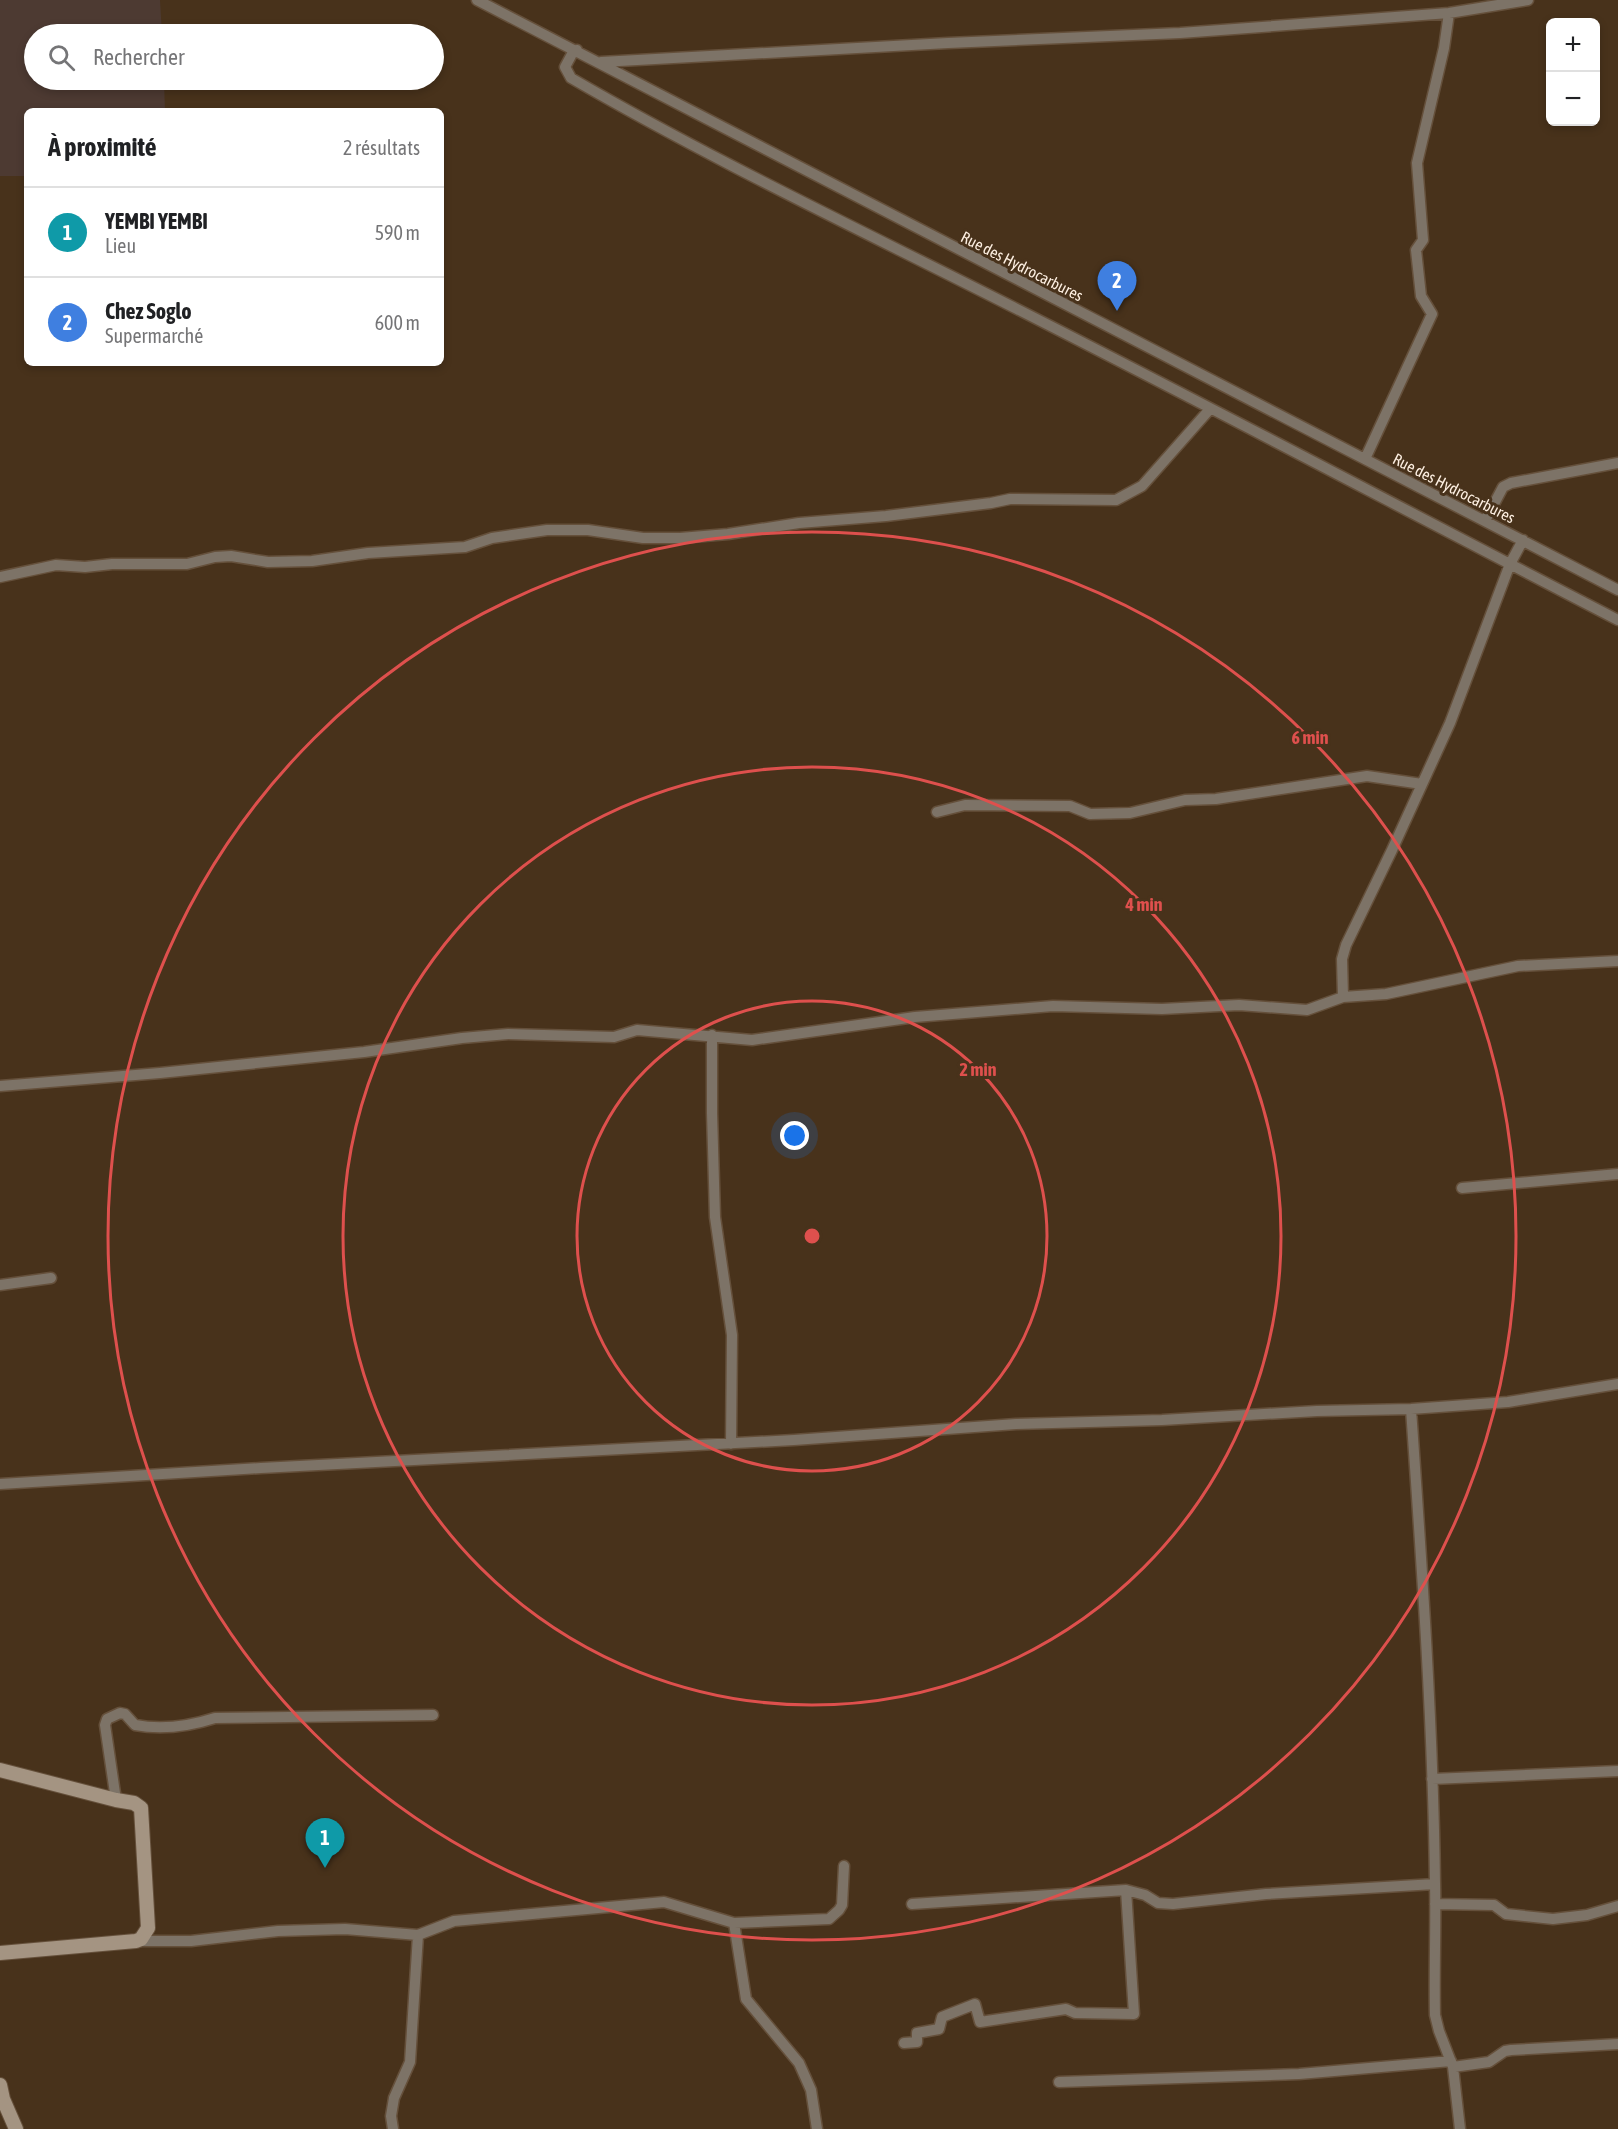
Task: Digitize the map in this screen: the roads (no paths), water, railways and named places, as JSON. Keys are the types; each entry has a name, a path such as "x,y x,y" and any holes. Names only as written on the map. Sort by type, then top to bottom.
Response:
{"street":[{"name":"Rue des Hydrocarbures","path":"477,0 1618,590"},
{"path":"599,62 959,42 1180,33 1449,13 1528,0"},
{"path":"1365,459 1432,314 1421,296 1416,250 1423,240 1416,167 1444,48 1449,13"},
{"path":"577,50 565,67 571,78 634,114 1618,620"},
{"path":"0,578 56,565 85,567 112,564 187,564 215,557 231,556 268,562 312,561 368,553 465,547 492,538 547,530 598,531 643,538 680,538 728,534 799,522 886,516 1010,499 1116,500 1142,486 1210,410"},
{"path":"1485,521 1503,487 1511,483 1618,463"},
{"path":"1343,997 1342,959 1346,945 1450,723 1510,564 1522,540"},
{"path":"937,812 965,805 1070,806 1090,814 1130,813 1185,800 1216,799 1367,776 1422,784"},
{"path":"0,1086 364,1053 462,1038 508,1034 614,1037 637,1030 752,1040 915,1017 1053,1006 1162,1009 1239,1005 1307,1010 1343,997 1386,994 1518,966 1618,962"},
{"path":"712,1035 715,1216 732,1335 731,1444"},
{"path":"1462,1188 1618,1174"},
{"path":"0,1285 51,1278"},
{"path":"0,1484 731,1444 1016,1424 1410,1409 1508,1402 1618,1384"},
{"path":"1410,1409 1426,1615 1436,1884 1435,2015 1452,2064 1460,2129"},
{"path":"116,1800 105,1725 107,1719 120,1713 125,1714 135,1725 153,1727 196,1724 215,1718 433,1714"},
{"path":"0,1770 134,1803 141,1808 148,1928 141,1939 136,1941"},
{"path":"1432,1779 1618,1771"},
{"path":"0,1953 136,1941 191,1941 279,1931 345,1929 418,1935 454,1921 664,1902 734,1923 829,1919 842,1905 844,1866"},
{"path":"912,1904 1126,1890 1146,1895 1158,1903 1173,1904 1266,1894 1436,1884"},
{"path":"904,2043 917,2042 917,2033 939,2030 942,2017 975,2004 980,2022 1066,2008 1075,2013 1134,2014 1126,1890"},
{"path":"1435,1904 1494,1905 1506,1914 1553,1919 1587,1915 1618,1906"},
{"path":"734,1923 747,1999 799,2063 811,2090 817,2129"},
{"path":"393,2129 391,2116 394,2098 410,2062 418,1935"},
{"path":"1059,2082 1299,2074 1490,2062 1505,2051 1511,2050 1618,2044"},
{"path":"0,2085 15,2129"}],"place":[{"name":"Chez Soglo","path":"1117,311"},
{"name":"YEMBI YEMBI","path":"325,1868"}]}
